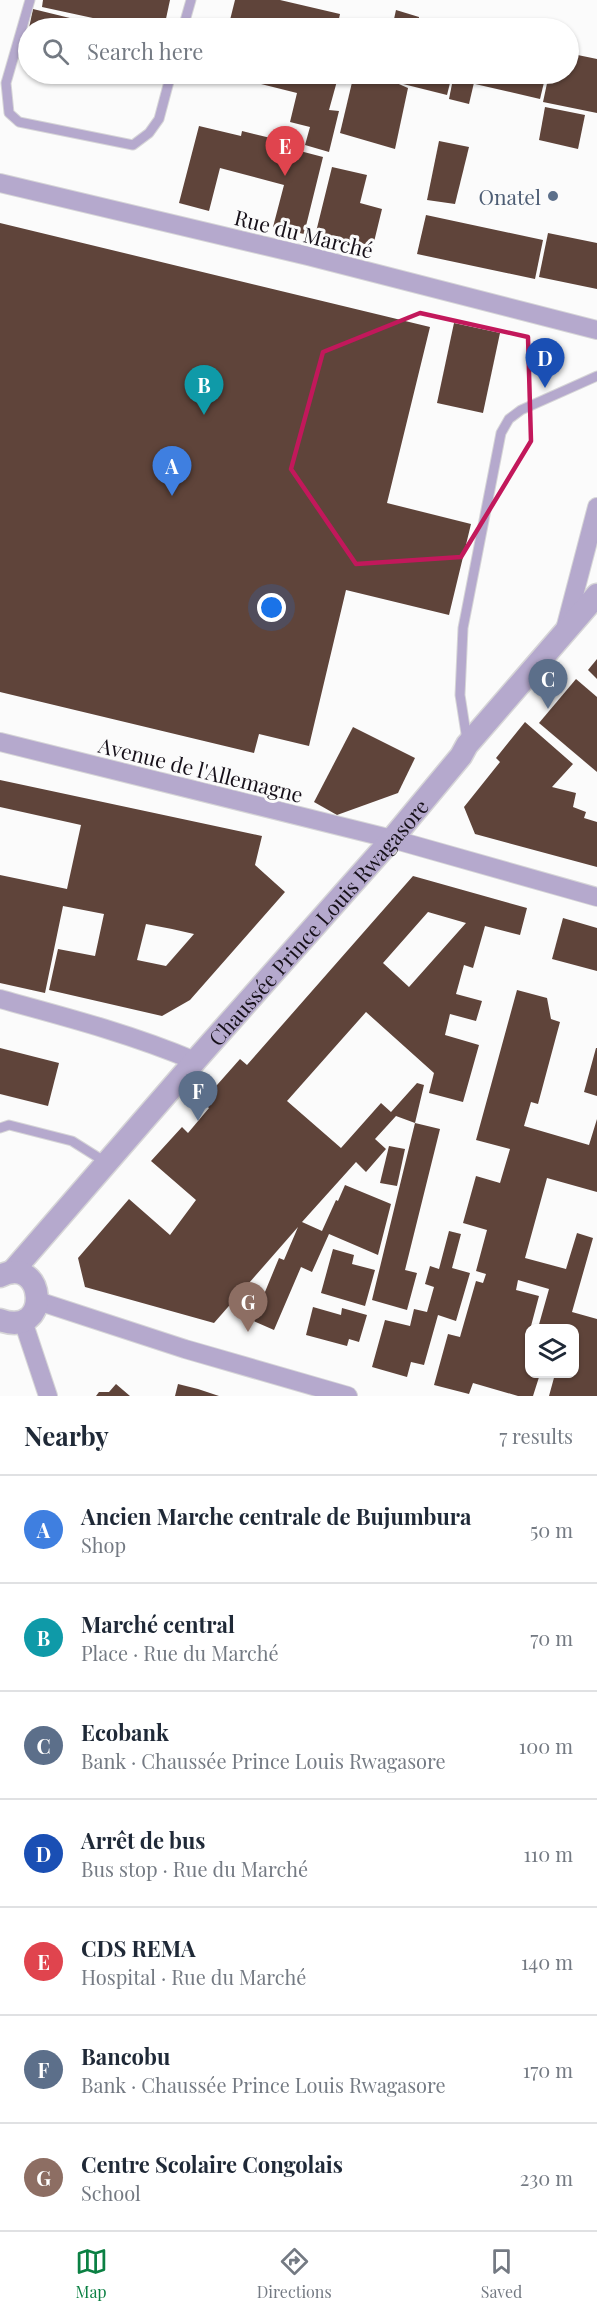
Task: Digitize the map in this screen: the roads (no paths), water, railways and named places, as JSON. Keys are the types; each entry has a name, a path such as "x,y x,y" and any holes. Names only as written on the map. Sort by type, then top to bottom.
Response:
{"street":[{"name":"Rue du Marché","path":"0,183 308,256 597,330"},
{"path":"563,634 597,507"},
{"name":"Chaussée Prince Louis Rwagasore","path":"6,1274 107,1163 392,839 461,756 467,745 597,596"},
{"name":"Avenue de l'Allemagne","path":"0,742 392,839 597,897"},
{"path":"0,999 112,1030 155,1044 195,1061"},
{"path":"0,1320 15,1323 23,1321 35,1310 38,1301 34,1284 29,1278 6,1274"},
{"path":"38,1301 185,1349 348,1396"},
{"path":"23,1321 48,1396"}],"lane":[{"path":"25,18 30,0"},
{"path":"186,18 191,0"},
{"path":"18,41 6,82 9,113 19,122 132,145 149,133 159,119 168,84"},
{"path":"467,745 460,695 463,628 501,433 509,419 521,410 597,376"},
{"path":"0,1128 9,1125 72,1141 107,1163"}],"place":[{"name":"CDS REMA","path":"285,176"},
{"name":"Onatel","path":"553,196"},
{"name":"Arrêt de bus","path":"545,388"},
{"name":"Marché central","path":"204,415"},
{"name":"Ancien Marche centrale de Bujumbura","path":"172,496"},
{"name":"Ecobank","path":"548,709"},
{"name":"Bancobu","path":"198,1121"},
{"name":"Centre Scolaire Congolais","path":"248,1332"}]}
